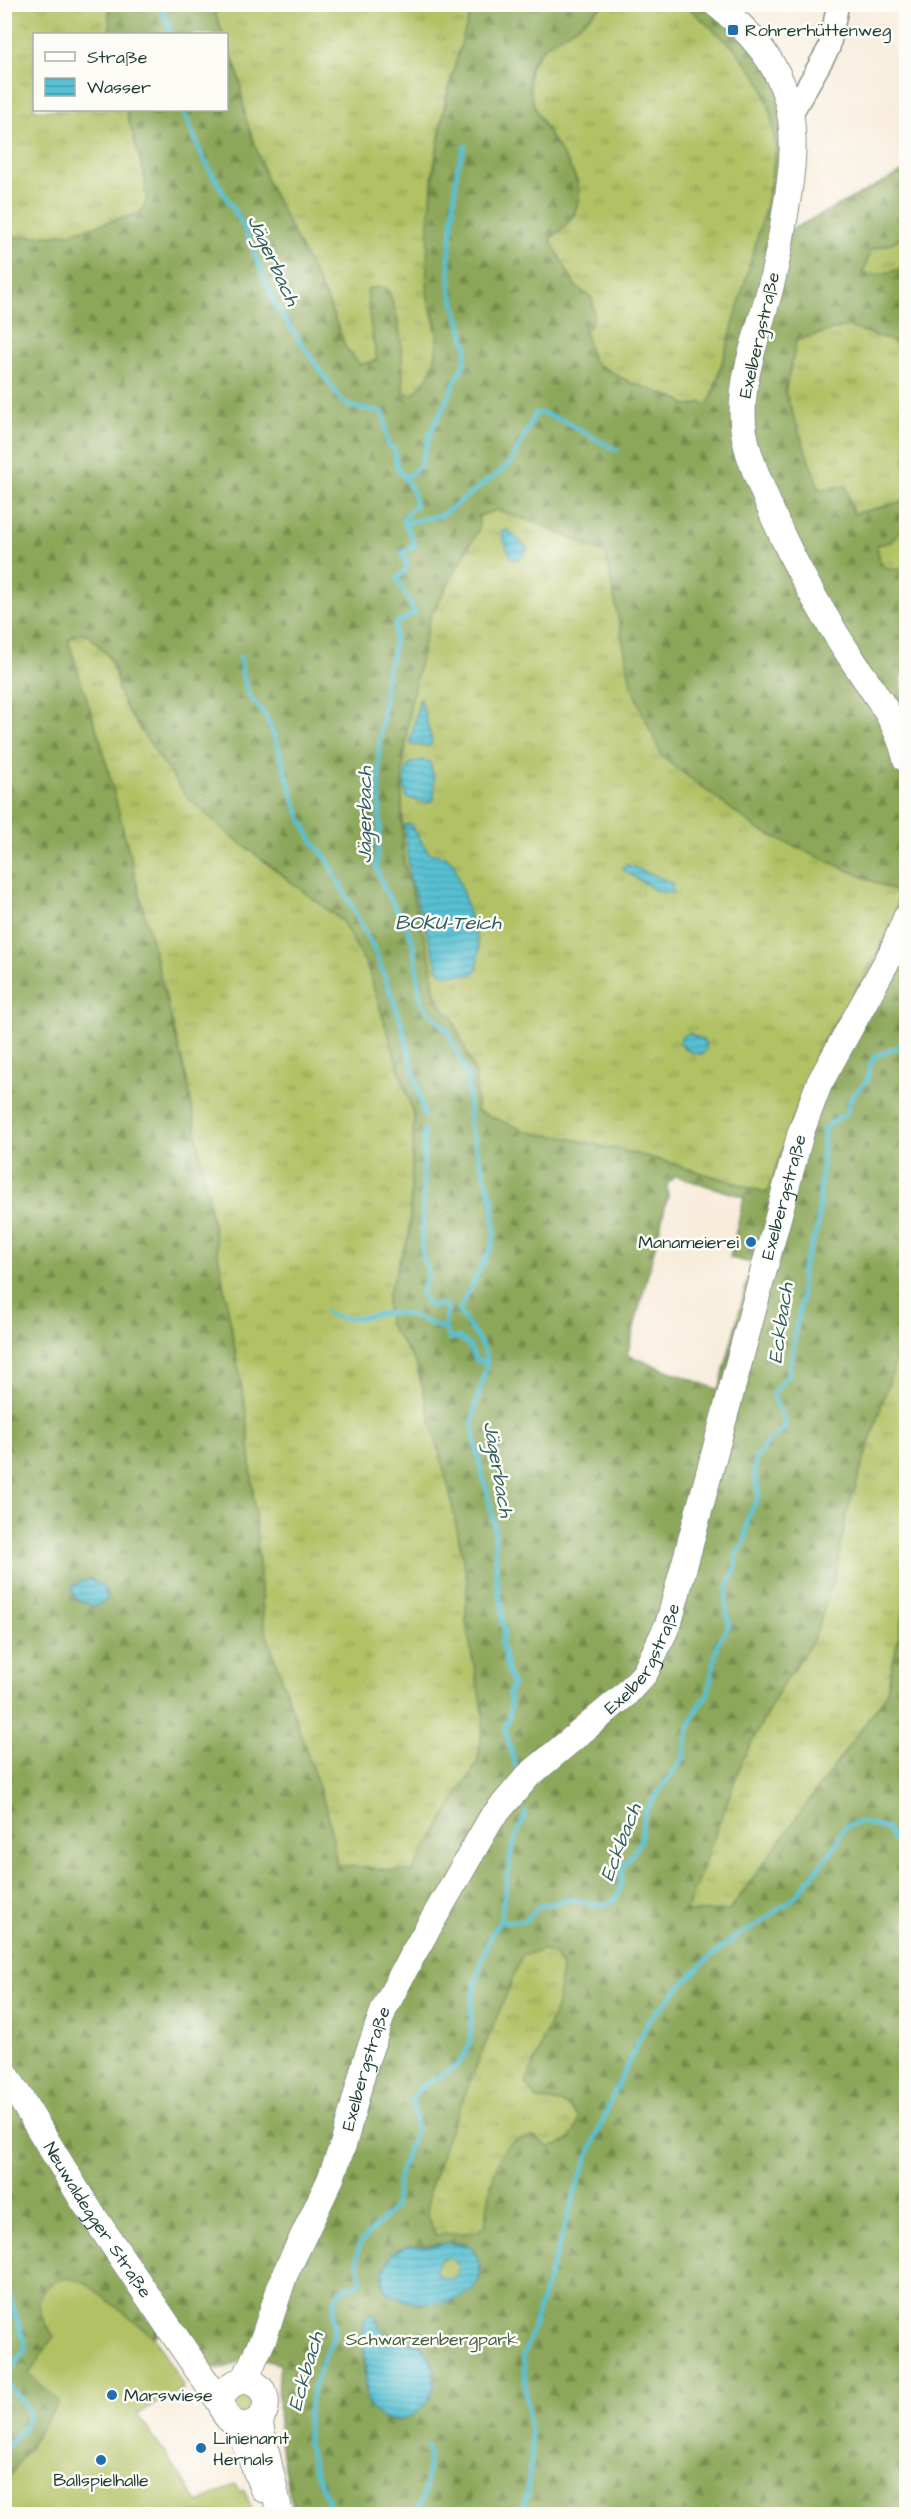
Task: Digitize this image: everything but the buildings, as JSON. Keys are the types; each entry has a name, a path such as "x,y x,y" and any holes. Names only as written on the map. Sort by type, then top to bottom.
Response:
{"main road":[{"name":"Exelbergstraße","path":"716,4 745,31 765,55 780,79 791,115 795,149 774,275 744,387 745,439 756,473 793,562 829,623 894,722 906,759"},
{"name":"Exelbergstraße","path":"250,2421 266,2401 239,2389 264,2337 284,2276 330,2180 344,2142 366,2060 384,2009 491,1819 520,1784 625,1695 645,1673 669,1622 801,1132 824,1074 892,951 906,918"},
{"name":"Neuwaldegger Straße","path":"4,2072 82,2199 195,2362 239,2389 227,2418 250,2421"},
{"path":"250,2421 275,2514"},
{"path":"250,2421 260,2425 280,2514"}],"street":[{"path":"791,115 829,48 838,4"}],"green space":[{"path":"217,4 473,5 446,96 432,178 428,298 438,337 435,359 427,379 413,394 405,393 403,389 396,312 387,288 370,288 367,291 377,360 360,365 346,348 328,302 267,181 245,116 239,77 228,46 228,33 223,33 215,13"},
{"path":"5,5 109,5 110,33 33,33 33,111 126,111 144,173 147,200 140,213 67,234 5,238"},
{"path":"109,5 217,5 215,13 223,33 110,33"},
{"path":"473,5 603,5 579,25 539,52 529,70 530,90 540,118 572,170 578,187 578,204 569,221 550,239 576,287 592,298 593,320 584,329 593,362 631,383 693,406 701,402 708,405 716,386 766,206 776,149 769,107 760,81 734,48 689,8 690,5 697,5 705,10 707,8 703,5 734,5 778,54 783,234 906,170 906,234 890,244 872,249 862,274 876,275 906,268 906,349 890,340 847,326 797,340 785,392 819,489 846,486 853,514 906,501 906,527 890,542 877,545 879,558 884,566 892,569 906,568 906,671 901,678 904,697 899,700 906,718 906,1329 847,1513 836,1573 814,1639 780,1689 743,1759 686,1912 729,1911 886,1695 906,1603 906,2514 295,2514 280,2440 278,2402 280,2364 249,2358 224,2368 209,2365 176,2320 154,2337 84,2282 46,2326 54,2336 30,2374 59,2402 5,2483 5,238 67,234 140,213 147,200 144,174 126,111 228,111 228,46 239,77 245,116 267,181 328,302 346,348 360,365 377,360 367,291 370,288 387,288 396,312 403,389 405,393 413,394 426,380 436,353 437,334 428,297 427,251 431,196 450,86","holes":["497,510 542,525 606,554 632,688 662,757 759,830 899,893 894,921 861,983 817,1051 767,1193 653,1158 563,1137 531,1133 477,1111 475,1073 452,1017 439,1004 434,989 431,963 404,863 402,778 410,706 430,617 479,528 478,516","81,632 88,635 107,654 116,670 118,690 126,709 186,796 225,831 342,921 367,966 414,1116 409,1236 387,1297 388,1323 416,1363 449,1489 467,1579 466,1623 484,1717 478,1761 412,1872 337,1865 328,1815 264,1626 247,1417 188,1085 103,750 68,640","675,1176 744,1197 730,1258 752,1263 719,1390 627,1355 668,1196 667,1185","89,1579 103,1587 107,1593 93,1604 77,1599 74,1585","542,1950 554,1954 562,1967 557,2005 526,2084 537,2100 566,2106 579,2119 575,2131 566,2142 561,2144 549,2147 535,2137 518,2139 509,2144 503,2151 495,2171 485,2225 477,2232 436,2235 427,2216 429,2192 447,2138 522,1956","465,2243 474,2250 481,2269 479,2280 470,2292 449,2302 421,2304 382,2283 384,2268 398,2249","378,2318 381,2331 422,2350 430,2358 435,2368 435,2379 430,2394 419,2411 369,2405 365,2388 363,2322"]},
{"path":"603,5 703,5 749,48 788,149 709,405 686,406 680,400 631,383 593,362 583,329 592,298 576,287 549,239 564,228 575,214 578,182 535,110 529,87 530,67 546,44 580,24"},
{"path":"906,234 906,268 876,275 862,274 872,249 890,244"},
{"path":"847,326 890,340 906,349 902,423 906,430 906,501 853,514 819,489 785,392 796,340"},
{"path":"497,510 542,525 606,554 632,688 759,830 899,893 894,921 861,983 817,1051 768,1193 653,1158 563,1137 531,1133 477,1111 475,1073 434,989 431,963 404,863 402,778 410,706 430,617 479,528 478,516"},
{"path":"906,527 906,568 887,569 879,558 877,544 890,542"},
{"path":"81,632 97,642 103,649 112,664 118,690 225,831 342,921 367,966 414,1117 409,1236 397,1266 388,1323 416,1363 449,1489 467,1579 466,1623 484,1717 478,1761 412,1872 337,1866 328,1815 264,1626 247,1417 188,1085 103,750 68,640"},
{"name":"Schwarzenbergpark","path":"906,1115 906,1603 886,1695 729,1911 459,2514 359,2424 460,2075"},
{"name":"Marswiese","path":"66,2278 84,2282 154,2337 184,2388 137,2414 199,2503 236,2484 240,2492 244,2490 254,2514 5,2514 5,2483 59,2402 29,2374 54,2336 40,2310 41,2294 54,2282"},
{"path":"240,2392 248,2392 255,2399 255,2407 248,2414 240,2414 233,2407 233,2399"}],"water":[{"path":"508,530 528,549 518,560 511,558 501,532"},
{"path":"420,697 432,741 430,746 412,745 410,742"},
{"path":"422,760 430,762 434,777 434,800 427,803 407,798 404,781 409,764"},
{"name":"BOKU-Teich","path":"410,824 429,853 445,856 454,864 479,950 477,970 471,975 442,974 438,969 410,878 404,825"},
{"path":"626,864 672,883 672,893 657,891 626,872 622,868"},
{"path":"689,1033 704,1041 707,1046 703,1054 684,1048 679,1042 682,1036"},
{"path":"89,1579 102,1586 107,1600 94,1607 77,1599 72,1592 74,1585"},
{"path":"447,2243 468,2245 478,2260 480,2276 474,2288 462,2297 446,2302 429,2303 412,2302 397,2297 385,2289 382,2276 392,2253 407,2246 427,2247","holes":["441,2258 450,2258 459,2265 457,2276 449,2279 438,2276 436,2269"]},
{"path":"374,2313 381,2331 420,2345 429,2357 434,2371 434,2384 430,2397 413,2415 399,2419 384,2419 371,2409 367,2401 363,2322 369,2314"}],"waterway":[{"name":"Jägerbach","path":"160,4 171,33"},
{"name":"Jägerbach","path":"183,111 204,160 243,225 275,305 341,400 352,407 384,414 388,445 394,449 397,467 412,489 416,504 403,519 415,545 402,553 408,567 397,579 415,613 396,623 392,659 387,669 379,751 380,827 376,867 385,890 407,927 414,947 420,996 425,1007 448,1031 467,1075 470,1127 493,1202 495,1229 493,1244 459,1310 482,1345 486,1357 473,1424 476,1450 494,1524 497,1582 505,1632 501,1644 513,1684 509,1693 511,1708 505,1730 516,1767"},
{"path":"405,478 420,466 431,432 464,364 467,346 450,288 449,261 457,169 465,146"},
{"path":"404,523 442,515 510,464 536,413 543,413 563,421 617,450"},
{"path":"240,657 247,691 268,720 307,831 326,857 376,953 402,1024 424,1115"},
{"name":"Eckbach","path":"335,2514 310,2457 307,2424 309,2407 314,2386 333,2338 336,2297 338,2293 361,2280 357,2257 359,2244 394,2208 400,2171 416,2128 412,2099 424,2085 455,2067 468,2048 471,2007 476,1984 495,1928 500,1922 526,1920 538,1907 569,1899 600,1905 614,1901 619,1892 623,1868 640,1842 645,1811 684,1757 689,1728 697,1709 708,1694 718,1642 729,1626 726,1605 727,1589 736,1567 737,1552 745,1542 748,1517 759,1496 755,1461 768,1441 785,1428 784,1419 773,1394 789,1373 801,1300 802,1270 818,1227 824,1128 846,1114 852,1096 867,1081 870,1064 875,1056 899,1047 906,1041"},
{"path":"424,1131 422,1255 429,1275 421,1292 425,1302 431,1307 443,1304 448,1309 444,1327 450,1339 458,1337 468,1344 477,1361 487,1362"},
{"path":"326,1312 352,1319 395,1313 421,1319 445,1330"},
{"name":"Jägerbach","path":"500,1922 512,1848 526,1812"},
{"path":"524,2514 532,2452 523,2359 581,2175 611,2100 648,2021 704,1962 737,1936 756,1926 795,1897 835,1847 845,1826 860,1822 887,1829 901,1850 906,1853"},
{"path":"4,2280 26,2347 5,2381 22,2401 30,2415 23,2428 4,2450"},
{"path":"417,2514 427,2481 428,2446"}],"place":[{"name":"Rohrerhüttenweg","path":"733,30"},
{"name":"Manameierei","path":"751,1242"},
{"name":"Marswiese","path":"112,2395"},
{"name":"Linienamt Hernals","path":"201,2448"},
{"name":"Ballspielhalle","path":"101,2460"}]}
